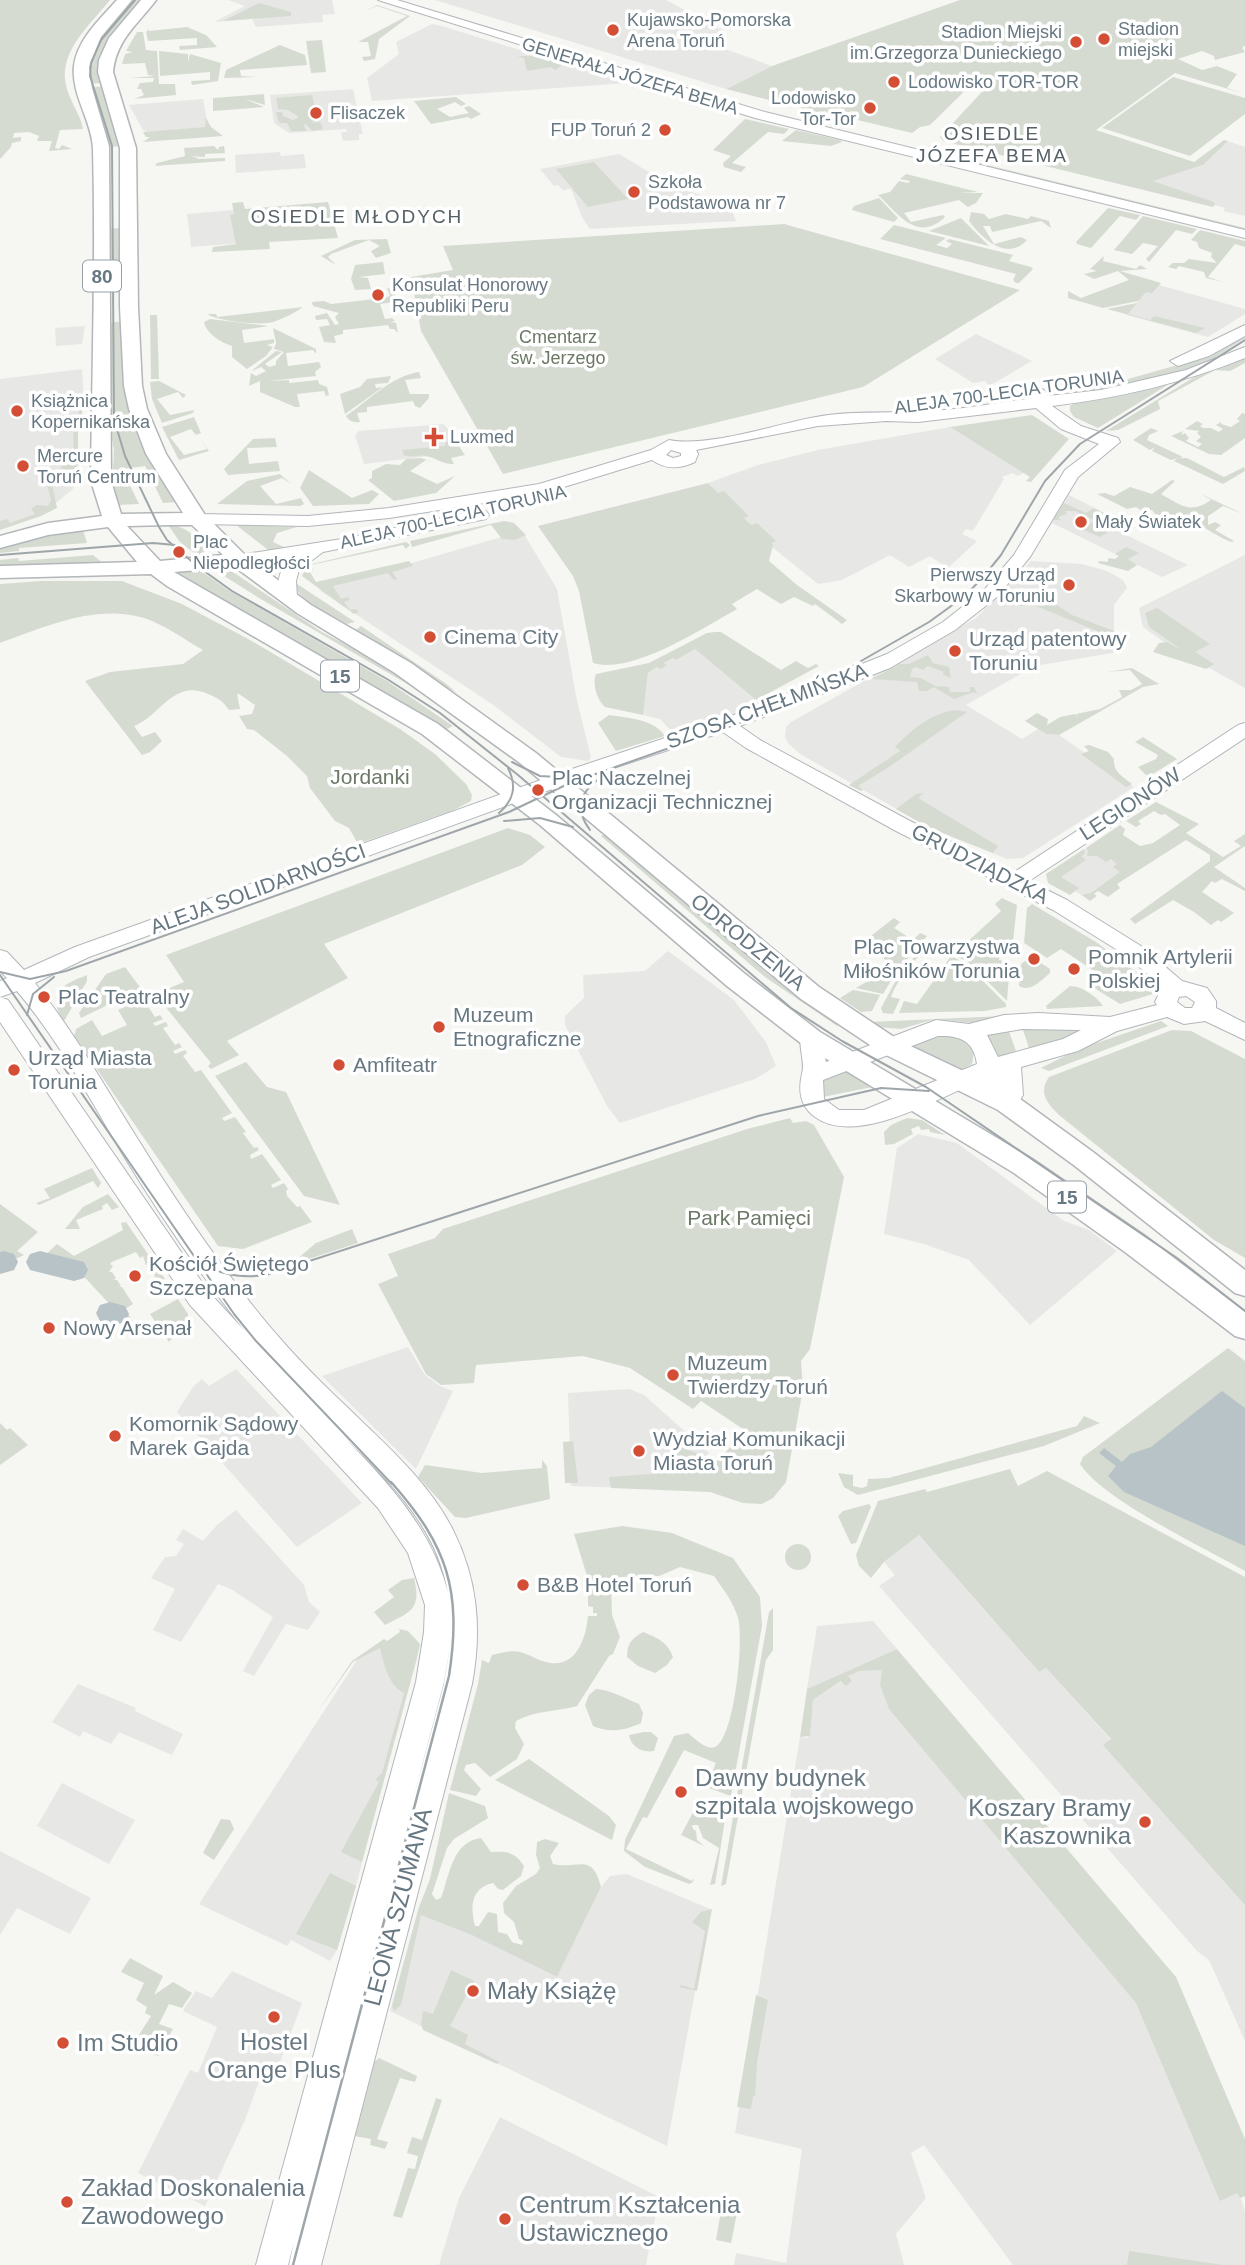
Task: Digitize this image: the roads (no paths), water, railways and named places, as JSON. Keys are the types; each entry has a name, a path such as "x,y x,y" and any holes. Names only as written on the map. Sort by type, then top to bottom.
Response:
{"main road":[{"name":"80","path":"125,0 92,40 82,66 82,81 98,122 102,146 101,481 104,502 113,521 154,568"},
{"name":"80","path":"149,0 115,41 106,58 105,68 107,84 123,123 128,148 131,366 138,409 156,454 197,519"},
{"path":"9,539 75,513 89,501 101,481"},
{"path":"127,540 132,530 145,519"},
{"path":"9,539 68,526 113,521 197,519"},
{"name":"15","path":"197,519 239,561 288,597 340,633 435,689 562,787"},
{"path":"198,566 212,555 219,540"},
{"name":"ALEJA 700-LECIA TORUNIA","path":"0,572 198,566 239,561"},
{"name":"15","path":"154,568 203,599 400,710 451,744 527,803"},
{"name":"ODRODZENIA","path":"562,787 792,979 891,1047 956,1080"},
{"name":"ODRODZENIA","path":"527,803 736,980 811,1038 913,1098"},
{"name":"15","path":"956,1080 1007,1103 1084,1159 1245,1285"},
{"name":"15","path":"913,1098 1023,1166 1135,1244 1245,1328"}],"street":[{"name":"GENERAŁA JÓZEFA BEMA","path":"384,0 760,115 1245,234"},
{"name":"GENERAŁA JÓZEFA BEMA","path":"407,0 761,106 1245,225"},
{"name":"ALEJA 700-LECIA TORUNIA","path":"197,519 332,519 468,502 541,489 660,457 679,463 687,460 687,450 790,426 848,418 918,417 1040,396 1102,382 1203,353 1245,330"},
{"name":"ALEJA 700-LECIA TORUNIA","path":"1040,396 1146,386 1191,374 1245,352"},
{"path":"1040,396 1044,408 1063,423 1112,442"},
{"name":"SZOSA CHEŁMIŃSKA","path":"527,803 562,787 741,726 784,716 896,657 948,626 992,593 1021,557 1071,474 1112,442"},
{"name":"ALEJA 700-LECIA TORUNIA","path":"239,561 323,547 531,502 660,457"},
{"name":"ALEJA 700-LECIA TORUNIA","path":"288,597 285,577 288,571 293,564 323,547"},
{"name":"GRUDZIĄDZKA","path":"741,726 772,753 903,826 1016,880 1134,950 1173,999"},
{"name":"LEGIONÓW","path":"1016,880 1245,729"},
{"name":"ALEJA SOLIDARNOŚCI","path":"10,984 82,952 527,803"},
{"path":"0,957 10,984 102,1094 130,1147 196,1245 263,1336 410,1488 435,1522 439,1558"},
{"path":"811,1038 814,1075 810,1090 814,1102 828,1115 845,1120 868,1118 989,1068 1070,1045 1173,999 1183,1016 1192,1017 1205,1011 1245,1032"},
{"path":"0,1005 199,1298 387,1500 418,1545 439,1558"},
{"path":"970,1032 1002,1022 1057,1021 1110,1025"},
{"path":"814,1075 852,1063 936,1028 948,1026 970,1032 979,1039 986,1049 991,1078 1007,1103 1012,1095 1010,1061"},
{"name":"LEONA SZUMANA","path":"272,2264 430,1682 438,1618 439,1558"},
{"name":"LEONA SZUMANA","path":"305,2265 463,1659 466,1618 458,1576 439,1558"}],"waterway":[{"path":"0,1263 4,1262"},
{"path":"40,1262 74,1270"},
{"path":"110,1313 115,1314"}],"tram line":[{"path":"135,0 101,40 91,63 90,76 112,146 114,419 125,456 159,527 173,545"},
{"path":"543,796 570,783 774,711 929,622 965,596 984,576 1001,555 1045,481 1080,444 1245,340"},
{"path":"0,555 153,543 173,545"},
{"path":"173,545 232,591 387,679 440,713 543,796"},
{"path":"512,762 540,776 575,778"},
{"path":"499,813 511,798 513,787 508,768"},
{"path":"590,830 582,815 582,800 589,788 602,777"},
{"path":"0,972 30,979 66,971 509,812 543,796"},
{"path":"543,796 791,1008 842,1041 926,1087 1177,1258 1245,1311"},
{"path":"504,821 540,818 573,827"},
{"path":"0,975 27,1014"},
{"path":"27,1014 33,994 54,977"},
{"path":"27,1014 234,1314 256,1341 392,1484"},
{"path":"199,1261 231,1275 266,1275 758,1116 881,1088 929,1091"},
{"path":"293,2265 449,1676 453,1646 451,1594 438,1549 426,1527 391,1482"}],"place":[{"name":"Kujawsko-Pomorska Arena Toruń","path":"613,30"},
{"name":"Stadion miejski","path":"1104,39"},
{"name":"Stadion Miejski im.Grzegorza Dunieckiego","path":"1076,42"},
{"name":"Lodowisko TOR-TOR","path":"894,82"},
{"name":"Lodowisko Tor-Tor","path":"870,108"},
{"name":"Flisaczek","path":"316,113"},
{"name":"FUP Toruń 2","path":"665,130"},
{"name":"Szkoła Podstawowa nr 7","path":"634,192"},
{"name":"Konsulat Honorowy Republiki Peru","path":"378,295"},
{"name":"Książnica Kopernikańska","path":"17,411"},
{"name":"Luxmed","path":"434,437"},
{"name":"Mercure Toruń Centrum","path":"23,466"},
{"name":"Mały Światek","path":"1081,522"},
{"name":"Plac Niepodległości","path":"179,552"},
{"name":"Pierwszy Urząd Skarbowy w Toruniu","path":"1069,585"},
{"name":"Cinema City","path":"430,637"},
{"name":"Urząd patentowy Toruniu","path":"955,651"},
{"name":"Plac Naczelnej Organizacji Technicznej","path":"538,790"},
{"name":"Plac Towarzystwa Miłośników Torunia","path":"1034,959"},
{"name":"Pomnik Artylerii Polskiej","path":"1074,969"},
{"name":"Plac Teatralny","path":"44,997"},
{"name":"Muzeum Etnograficzne","path":"439,1027"},
{"name":"Amfiteatr","path":"339,1065"},
{"name":"Urząd Miasta Torunia","path":"14,1070"},
{"name":"Kościół Świętego Szczepana","path":"135,1276"},
{"name":"Nowy Arsenał","path":"49,1328"},
{"name":"Muzeum Twierdzy Toruń","path":"673,1375"},
{"name":"Komornik Sądowy Marek Gajda","path":"115,1436"},
{"name":"Wydział Komunikacji Miasta Toruń","path":"639,1451"},
{"name":"B&B Hotel Toruń","path":"523,1585"},
{"name":"Dawny budynek szpitala wojskowego","path":"681,1792"},
{"name":"Koszary Bramy Kaszownika","path":"1145,1822"},
{"name":"Mały Książę","path":"473,1991"},
{"name":"Hostel Orange Plus","path":"274,2017"},
{"name":"Im Studio","path":"63,2043"},
{"name":"Zakład Doskonalenia Zawodowego","path":"67,2202"},
{"name":"Centrum Kształcenia Ustawicznego","path":"505,2219"}],"district":[{"name":"OSIEDLE JÓZEFA BEMA","path":"992,144"},
{"name":"OSIEDLE MŁODYCH","path":"357,216"}],"park label":[{"name":"Cmentarz św. Jerzego","path":"558,347"},
{"name":"Jordanki","path":"370,777"},
{"name":"Park Pamięci","path":"749,1218"}]}
